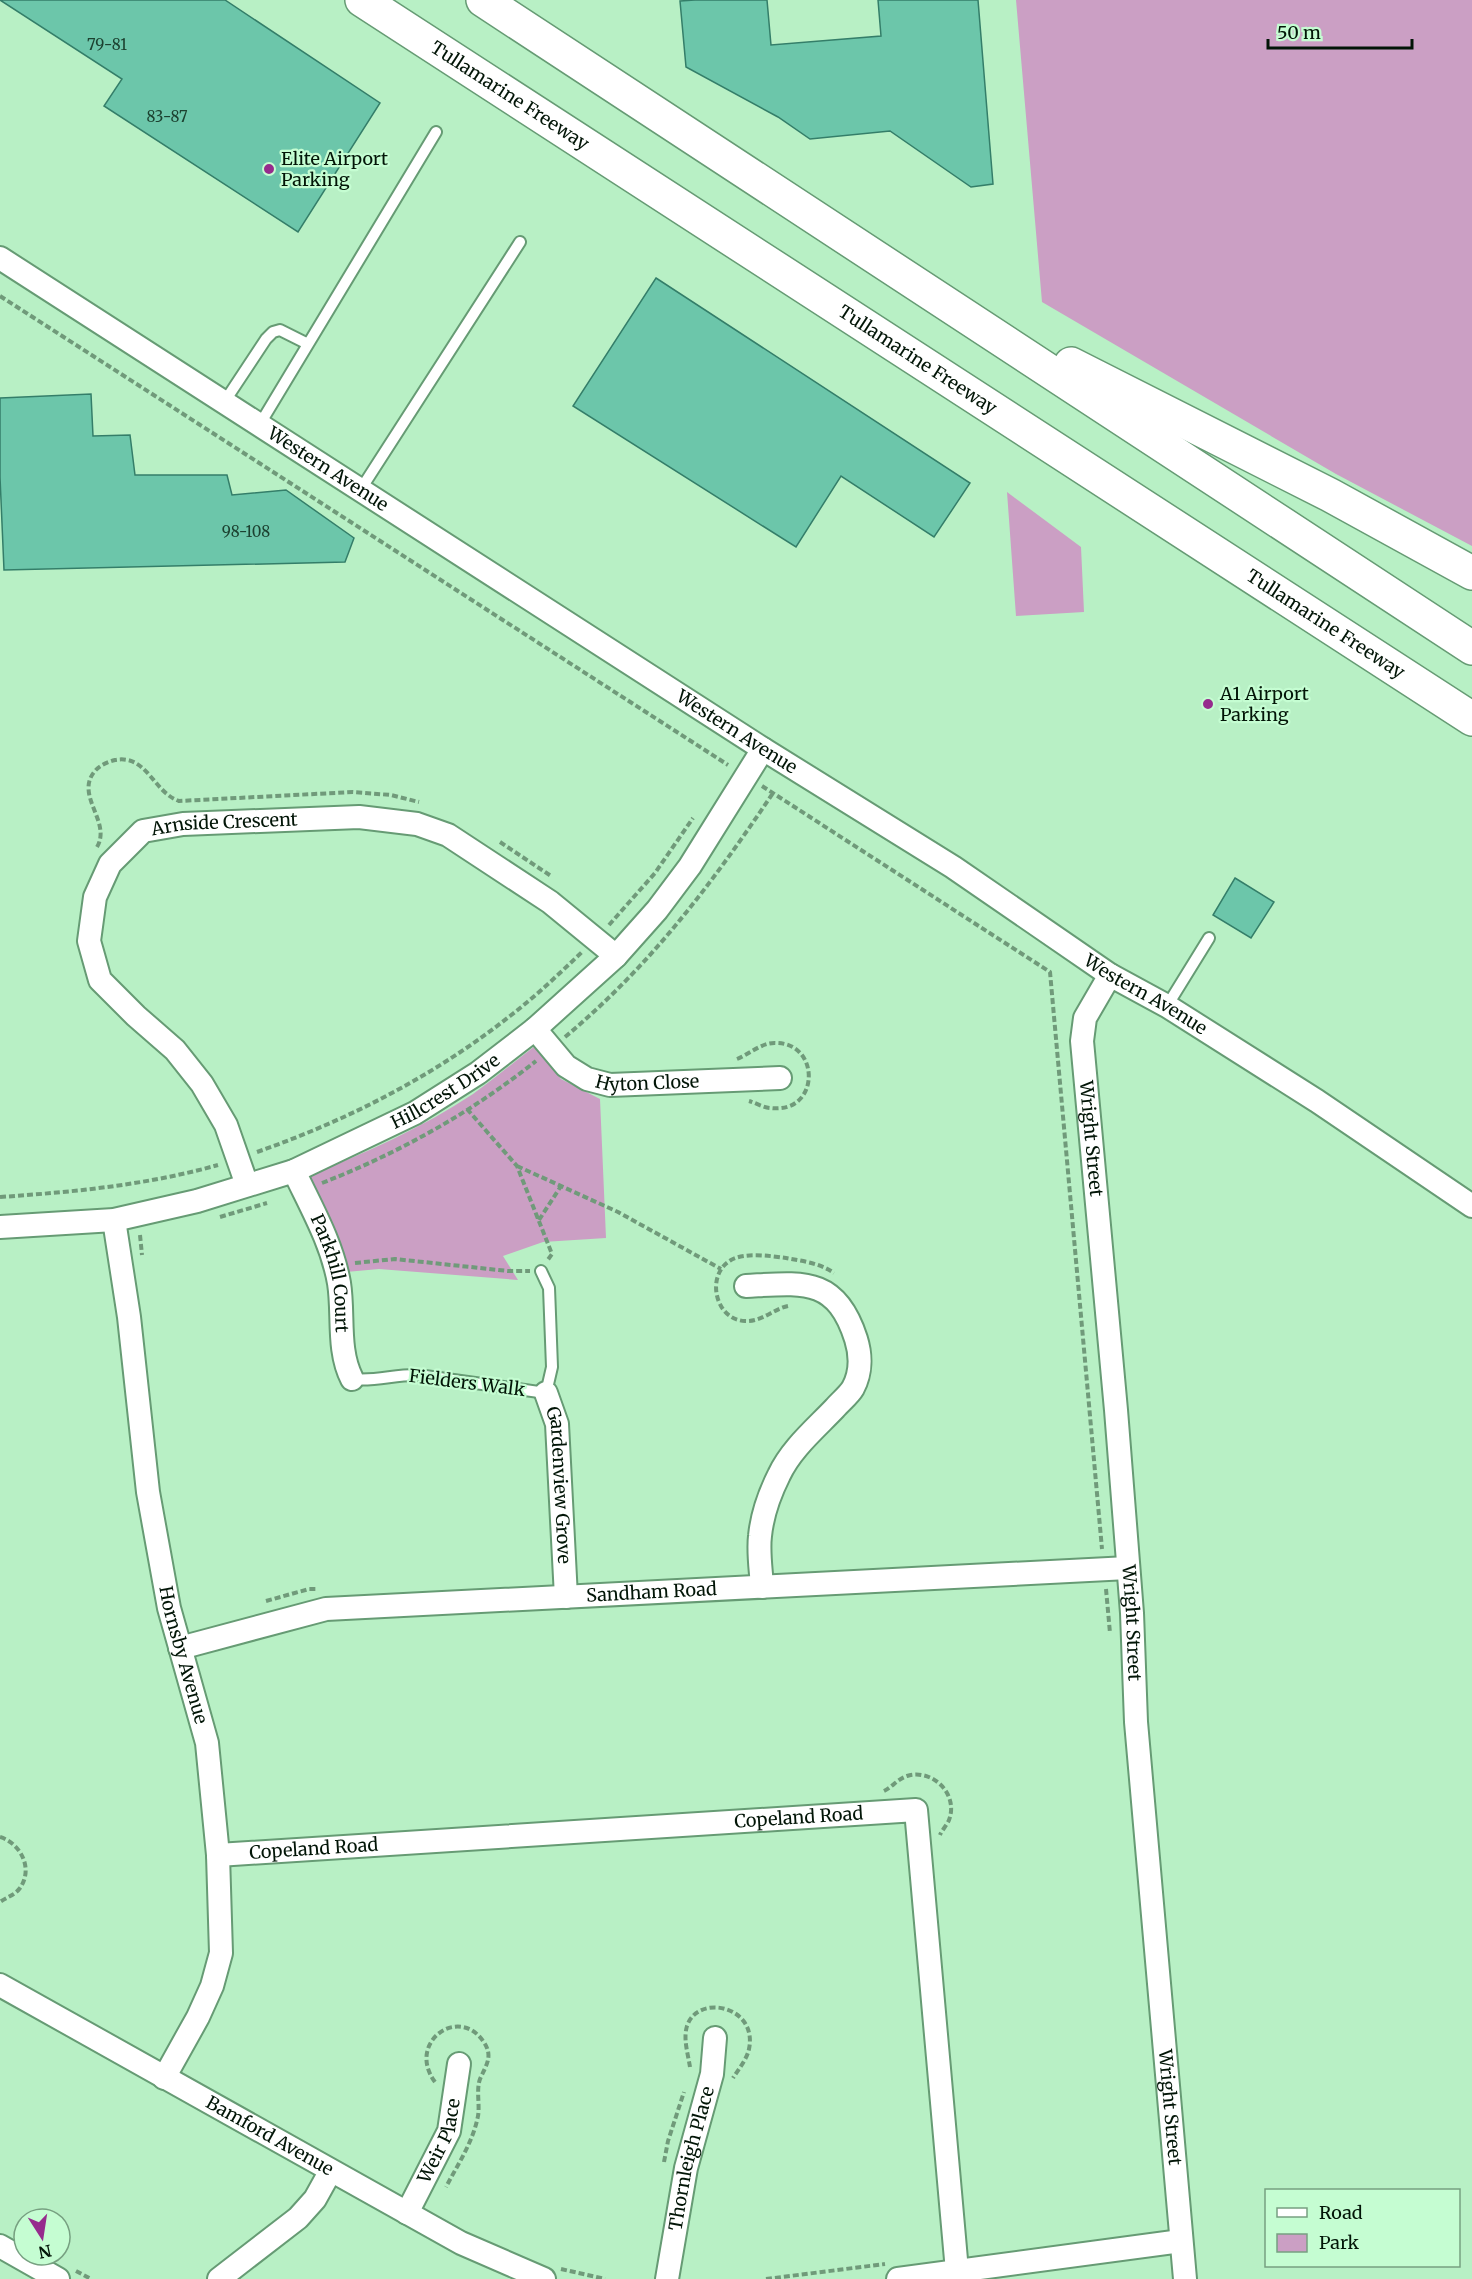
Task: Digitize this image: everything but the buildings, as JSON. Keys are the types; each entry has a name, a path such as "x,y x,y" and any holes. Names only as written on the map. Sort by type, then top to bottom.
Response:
{"highway":[{"name":"Tullamarine Freeway","path":"362,0 1472,718"},
{"path":"483,0 1472,648"},
{"path":"926,289 1319,490 1472,573"}],"street":[{"name":"Western Avenue","path":"0,258 763,749 953,867 1110,975 1167,1006 1317,1101 1472,1206"},
{"name":"Hillcrest Drive","path":"0,1227 114,1220 197,1201 294,1171 415,1113 478,1073 536,1029 616,956 657,910 690,866 763,749"},
{"name":"Arnside Crescent","path":"247,1185 226,1125 202,1084 175,1050 100,980 89,941 95,897 110,864 143,831 183,824 360,817 417,824 448,835 550,902 616,956"},
{"name":"Wright Street","path":"1110,975 1085,1018 1082,1041 1116,1410 1128,1568 1136,1722 1185,2279"},
{"name":"Hyton Close","path":"536,1029 566,1066 587,1079 610,1085 780,1078"},
{"name":"Parkhill Court","path":"294,1171 330,1248 339,1283 345,1365 352,1379"},
{"name":"Hornsby Avenue","path":"114,1220 129,1317 148,1492 169,1608 207,1743 218,1855 221,1953 212,1986 198,2017 164,2078"},
{"path":"746,1286 797,1283 829,1294 837,1301 849,1319 859,1350 859,1371 853,1389 792,1453 779,1475 763,1518 759,1538 762,1587"},
{"name":"Gardenview Grove","path":"546,1393 557,1424 566,1597"},
{"name":"Sandham Road","path":"180,1648 326,1609 1128,1568"},
{"name":"Copeland Road","path":"218,1855 916,1810 957,2271"},
{"name":"Bamford Avenue","path":"0,1985 330,2172 461,2243 544,2279"},
{"name":"Thornleigh Place","path":"668,2279 686,2168 711,2074 715,2038"},
{"name":"Weir Place","path":"407,2213 449,2131 459,2064"},
{"path":"219,2279 298,2218 315,2199 330,2172"},
{"path":"898,2279 957,2271 1061,2269 1180,2241"},
{"path":"0,2246 58,2279"}],"lane":[{"path":"260,424 436,132"},
{"path":"361,489 520,242"},
{"path":"225,401 273,332 280,330 308,344"},
{"path":"1167,1006 1209,938"},
{"name":"Gardenview Grove","path":"541,1271 549,1288 552,1367 546,1393"},
{"name":"Fielders Walk","path":"352,1379 366,1381 400,1374 418,1375 546,1393"}],"path":[{"path":"0,296 728,765"},
{"path":"95,850 99,843 100,830 88,796 89,784 94,772 105,763 117,760 130,760 142,766 163,792 179,801 353,792 391,795 421,802"},
{"path":"498,841 554,878"},
{"path":"603,918 610,924"},
{"path":"573,946 581,953"},
{"path":"334,1266 395,1259 508,1271 541,1271 552,1254 517,1166 467,1109"},
{"path":"254,1141 258,1152"},
{"path":"215,1154 219,1165"},
{"path":"517,1166 618,1212 720,1269"},
{"path":"539,1220 561,1186"},
{"path":"791,1306 773,1311 758,1320 734,1319 719,1304 716,1286 720,1269 732,1260 748,1256 777,1257 808,1262 831,1270 840,1277"},
{"path":"877,1793 887,1790 904,1777 913,1774 925,1775 936,1780 945,1788 951,1807 949,1820 939,1837"},
{"path":"0,1837 11,1840 19,1848 25,1864 21,1887 13,1895 0,1902"}],"green space":[{"path":"1016,0 1472,0 1472,546 1336,474 1042,302"},
{"path":"1007,492 1081,547 1084,612 1016,616"},
{"path":"535,1046 561,1079 600,1099 606,1238 543,1242 503,1256 518,1280 379,1269 346,1272 308,1176 372,1149 434,1118 473,1094"}],"place":[{"name":"Elite Airport Parking","path":"269,169"},
{"name":"A1 Airport Parking","path":"1208,704"}]}
